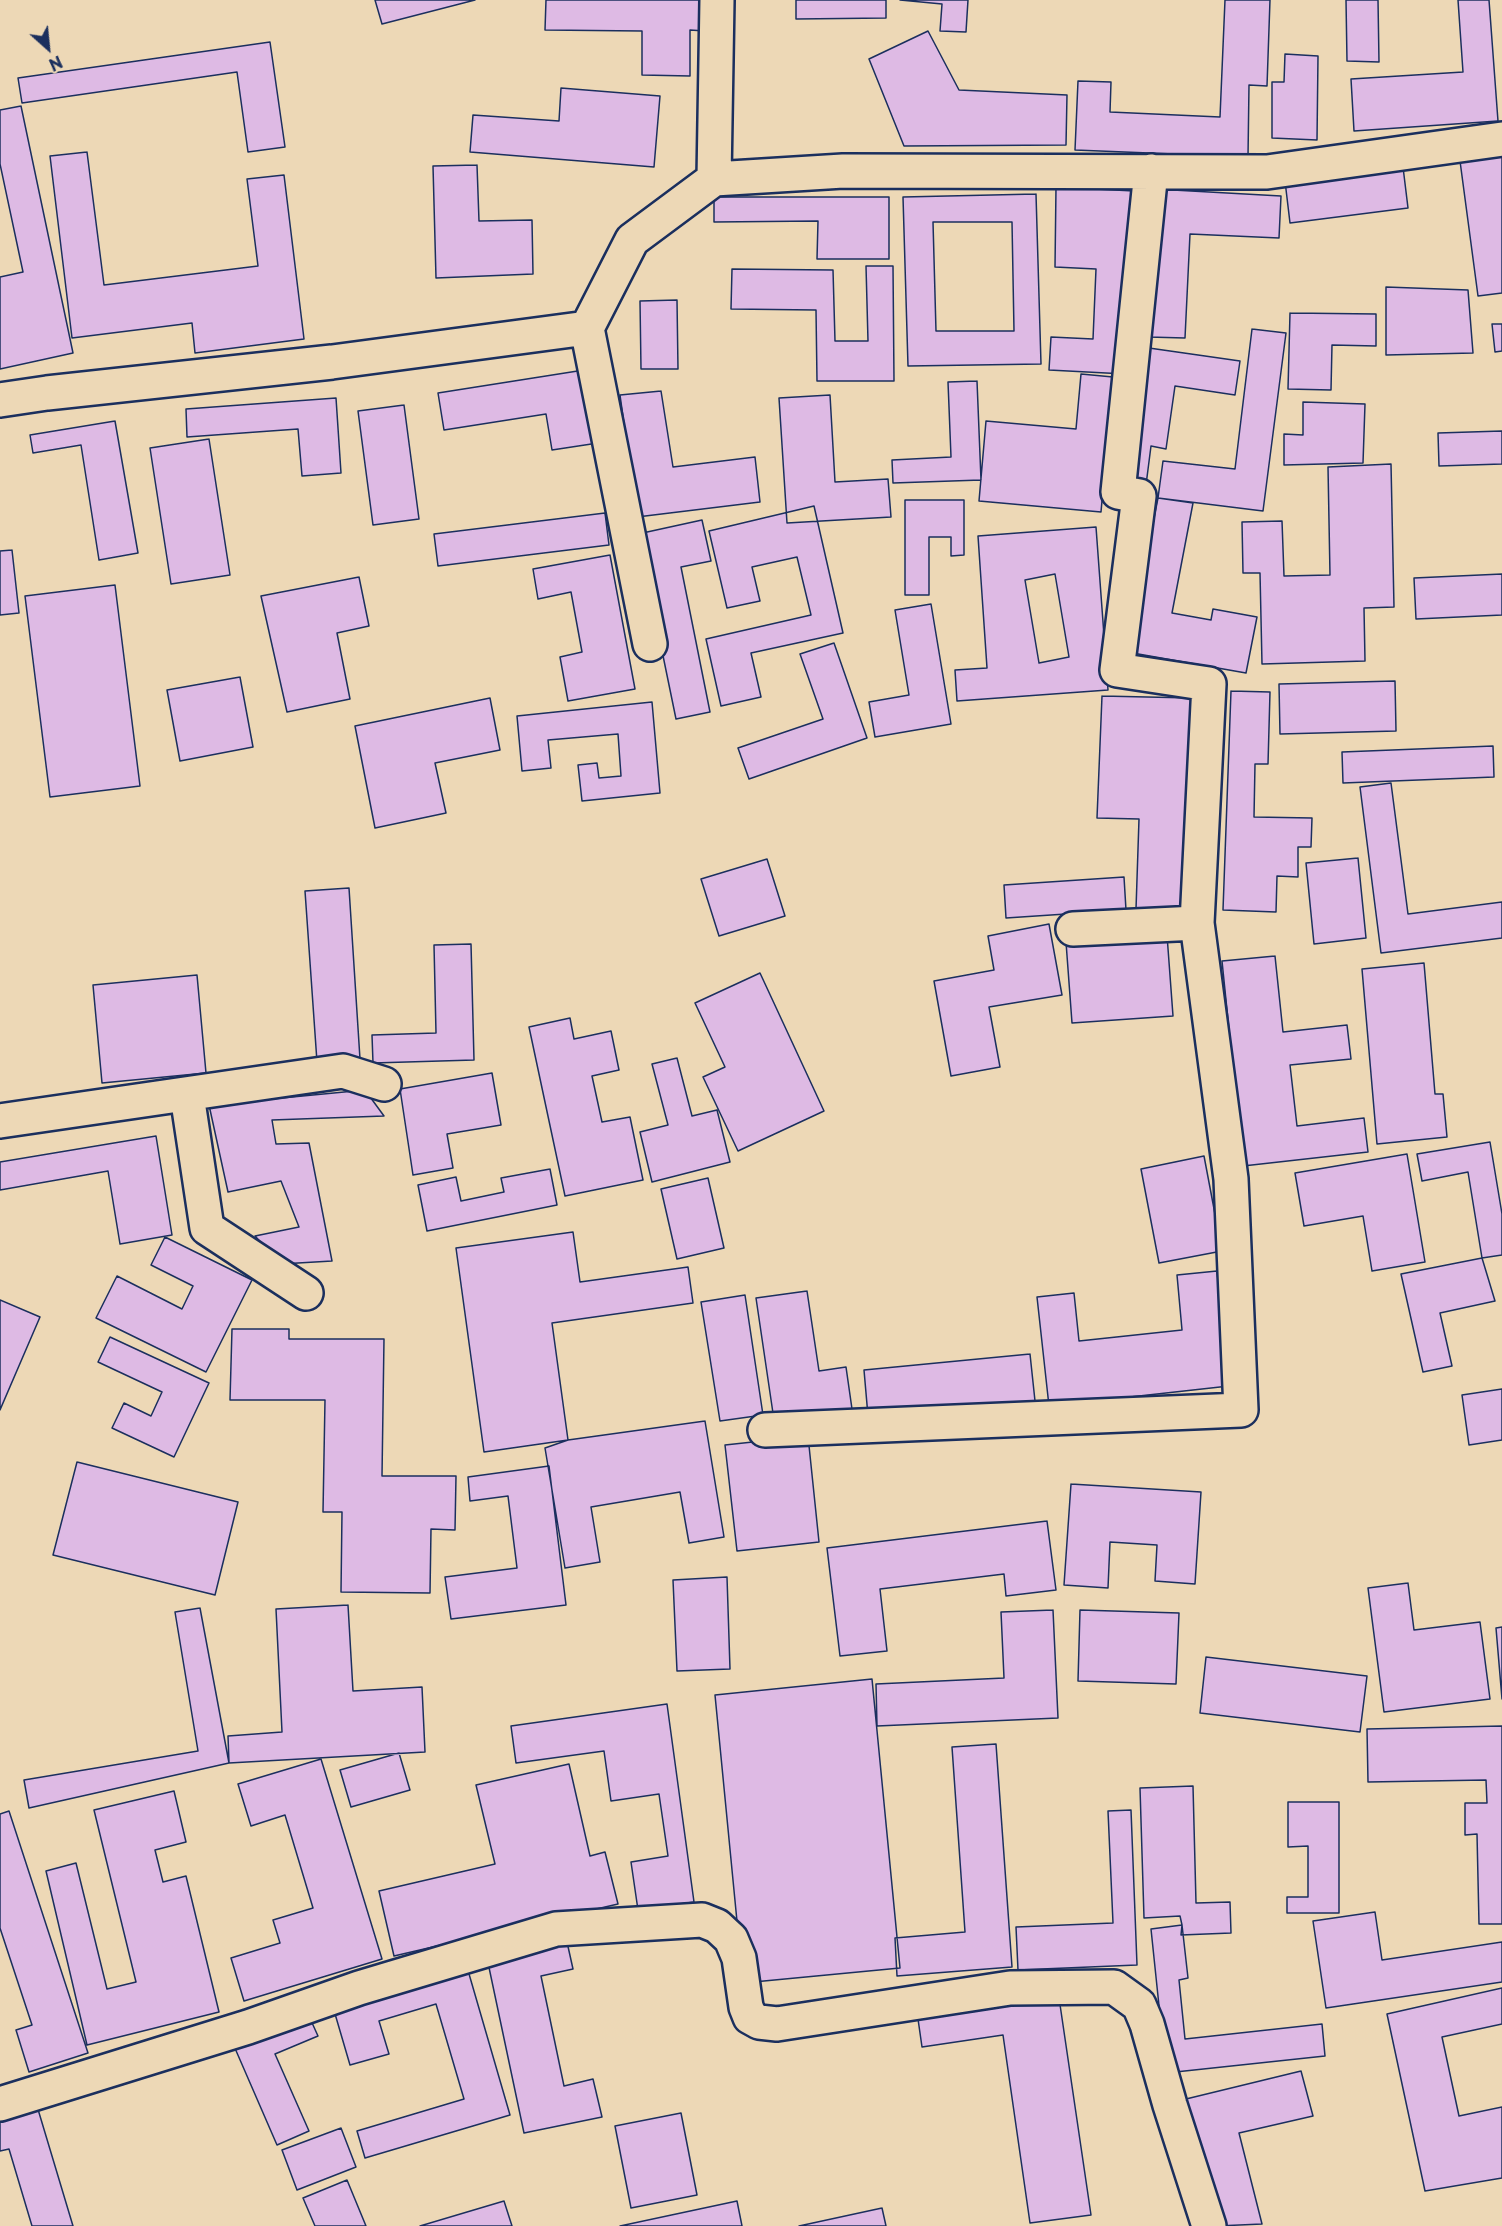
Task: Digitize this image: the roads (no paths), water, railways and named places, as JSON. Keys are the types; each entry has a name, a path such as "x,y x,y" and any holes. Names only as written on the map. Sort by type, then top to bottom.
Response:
{"street":[{"path":"714,179 717,0"},
{"path":"650,644 587,328 632,240 714,179 843,171 1267,172 1502,139"},
{"path":"765,1430 1241,1410 1231,1179 1197,923 1209,684 1117,670 1139,496 1118,492 1151,171"},
{"path":"0,400 332,362 587,328"},
{"path":"1073,929 1197,923"},
{"path":"0,1121 343,1071 384,1084"},
{"path":"186,1095 207,1228 306,1293"},
{"path":"0,2104 248,2027 359,1988 556,1929 702,1920 717,1926 731,1939 739,1958 746,2007 750,2017 759,2022 777,2024 1010,1988 1114,1987 1139,2005 1147,2024 1209,2226"}]}
